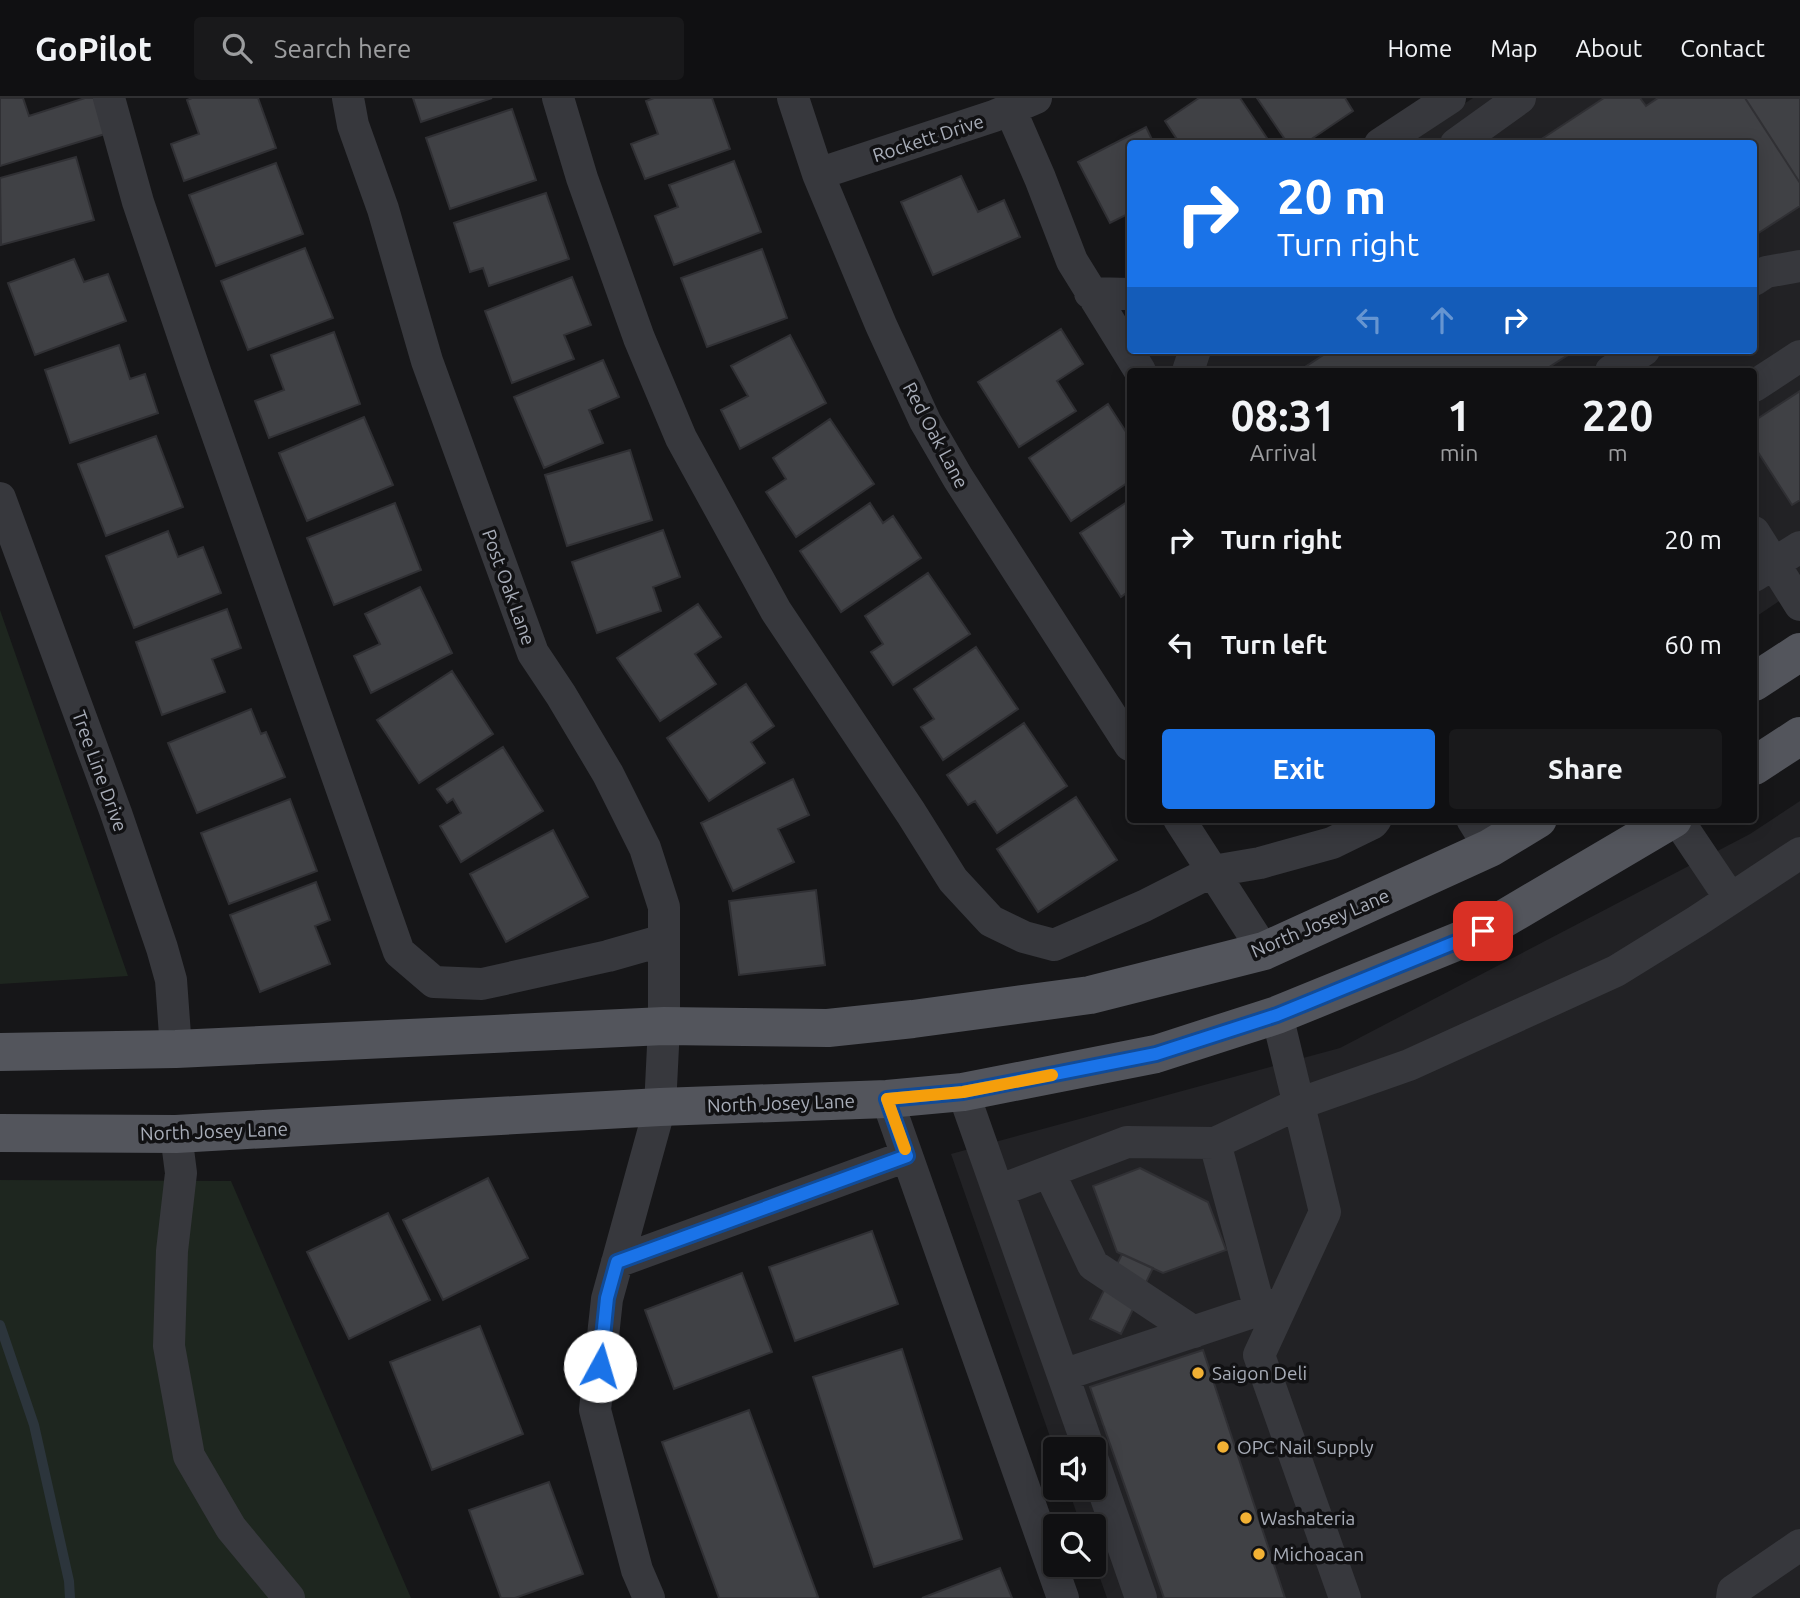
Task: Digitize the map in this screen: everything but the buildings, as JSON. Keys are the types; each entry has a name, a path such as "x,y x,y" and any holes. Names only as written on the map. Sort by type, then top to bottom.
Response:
{"main road":[{"path":"1757,680 1800,652"},
{"path":"1757,764 1800,736"},
{"name":"North Josey Lane","path":"0,1052 176,1049 664,1026 828,1028 1090,995 1265,951 1481,833 1522,823"},
{"name":"North Josey Lane","path":"0,1133 176,1134 660,1107 887,1099 963,1092 1156,1054 1277,1015 1483,931 1668,823"}],"street":[{"path":"109,98 138,202 195,371 400,952 434,982 482,984 608,956 664,940"},
{"name":"Post Oak Lane","path":"348,98 353,125 383,209 427,361 533,653 607,774 645,848 664,907 664,1026 660,1107 607,1298 595,1410 637,1570 649,1598"},
{"path":"558,98 582,178 639,338 681,438 776,611 953,880 991,921 1024,937 1054,945 1144,906 1213,872 1260,863 1332,843 1373,823"},
{"name":"Red Oak Lane","path":"793,98 818,174 881,325 925,421 958,478 1127,740"},
{"path":"1386,140 1450,98"},
{"path":"1462,140 1520,98"},
{"path":"1023,104 1040,178 1072,261 1127,350"},
{"name":"Rockett Drive","path":"818,174 1023,104"},
{"path":"1757,278 1766,272 1800,266"},
{"path":"1090,292 1127,293"},
{"path":"1757,384 1800,356"},
{"path":"1619,368 1645,358"},
{"name":"Tree Line Drive","path":"0,498 117,813 162,948 171,980 176,1049"},
{"path":"1757,545 1763,570 1800,605"},
{"path":"1763,570 1800,547"},
{"path":"1182,823 1265,951"},
{"path":"1678,823 1730,898"},
{"path":"998,1191 1127,1142 1215,1143 1298,1104 1409,1065 1616,971 1800,853"},
{"path":"1277,1015 1325,1212 1272,1306 1259,1355 1345,1598"},
{"path":"963,1092 1085,1437"},
{"path":"887,1099 1063,1598"},
{"path":"176,1134 181,1173 172,1251 169,1346 189,1456 231,1528 289,1598"},
{"path":"1215,1143 1272,1306"},
{"path":"617,1262 907,1156"},
{"path":"1049,1172 1093,1265 1194,1332"},
{"path":"1063,1375 1272,1306"},
{"path":"1106,1497 1141,1598"},
{"path":"1732,1598 1733,1591 1800,1545"}],"shaded area":[{"path":"1473,98 1800,98 1800,587 1757,616 1757,368 1154,368 1145,354 1757,354 1757,140 1408,140"},
{"path":"0,610 128,976 0,984"},
{"path":"1800,801 1800,1598 1107,1598 1100,1577 1106,1577 1106,1514 1077,1514 1072,1500 1106,1500 1106,1437 1050,1437 951,1154 1340,1048 1750,834"},
{"path":"0,1180 231,1181 411,1598 0,1598"}],"waterway":[{"path":"0,1325 34,1425 69,1581 70,1598"}],"slow traffic":[{"path":"905,1149 887,1099 963,1092 1052,1075"}],"place":[{"name":"Saigon Deli","path":"1198,1373"},
{"name":"OPC Nail Supply","path":"1223,1447"},
{"name":"Washateria","path":"1246,1518"},
{"name":"Michoacan","path":"1259,1554"}],"route":[{"path":"600,1366 607,1298 617,1262 907,1156 887,1099 963,1092 1156,1054 1277,1015 1483,931"}]}
